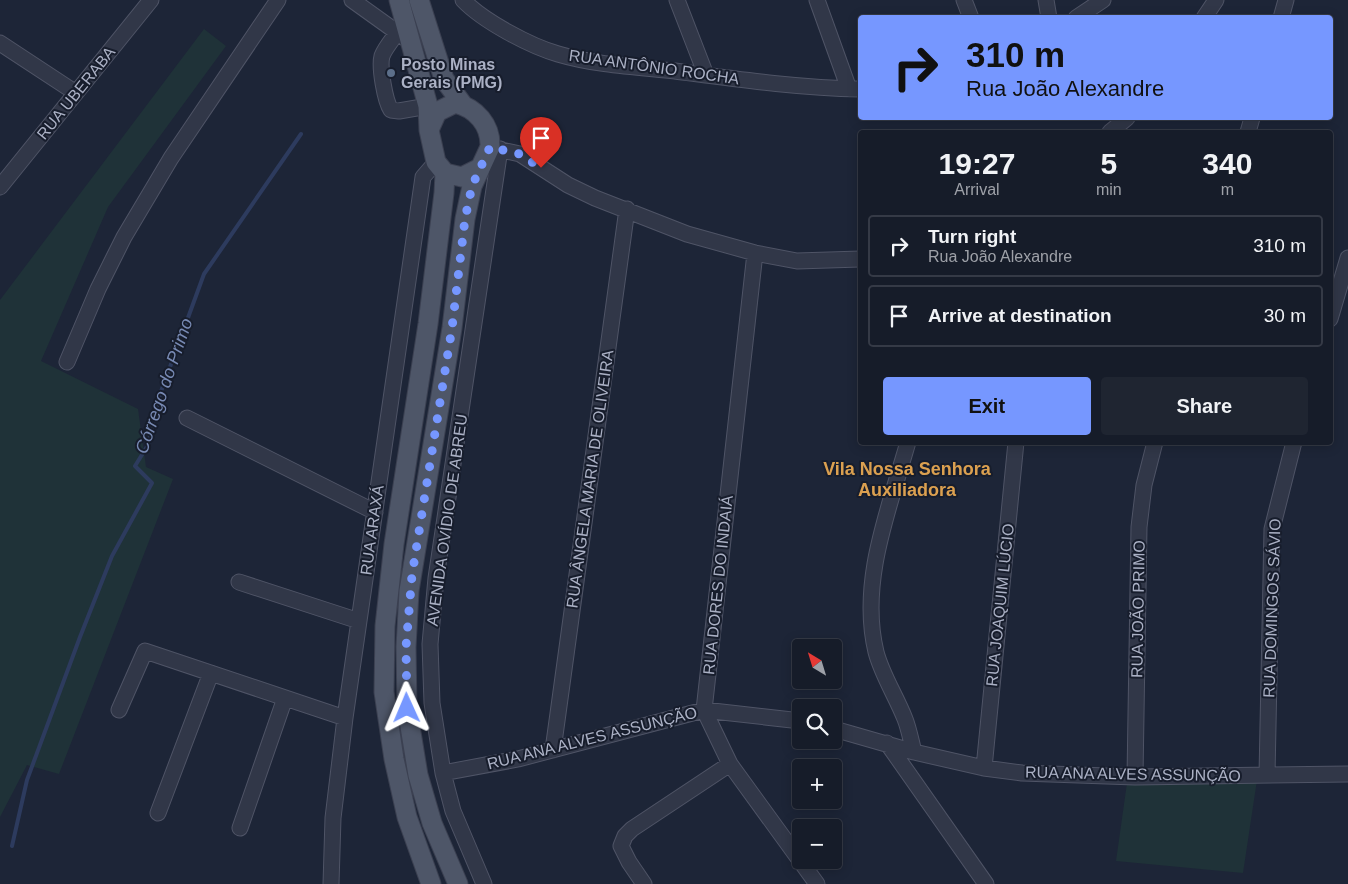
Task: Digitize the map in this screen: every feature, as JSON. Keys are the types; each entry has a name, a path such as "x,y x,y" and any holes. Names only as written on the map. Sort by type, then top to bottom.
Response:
{"main road":[{"path":"399,0 428,106 429,130 440,168 444,194 428,324 394,544 385,626 384,683 394,759 407,817 431,884"},
{"path":"419,0 430,40 444,79 463,105"},
{"path":"429,130 437,112 455,103 463,105 472,110 484,123 490,141 495,148 480,168 462,177 440,168"},
{"name":"AVENIDA OVÍDIO DE ABREU","path":"458,884 432,823 418,775 407,708 406,647 409,591 452,328 465,219 472,186 480,168"}],"street":[{"name":"RUA UBERABA","path":"0,187 151,0"},
{"path":"67,362 98,289 124,237 166,166 278,0"},
{"path":"352,0 412,44"},
{"name":"RUA ANTÔNIO ROCHA","path":"463,0 496,25 521,39 558,54 598,62 706,76 800,86 855,89"},
{"path":"677,0 706,76"},
{"path":"817,0 855,89"},
{"path":"964,0 970,15"},
{"path":"1046,0 1048,15"},
{"path":"1080,15 1103,0"},
{"path":"1206,15 1216,0"},
{"path":"1282,15 1286,0"},
{"path":"397,32 382,56 381,63 387,104 391,110 399,112 428,106"},
{"path":"0,43 76,93"},
{"path":"1112,130 1125,120"},
{"path":"495,148 520,154 568,185 595,198 687,234 755,253 797,261 858,259"},
{"name":"AVENIDA OVÍDIO DE ABREU","path":"484,884 453,811 443,773 432,703 430,644 438,568 495,148"},
{"name":"RUA ARAXÁ","path":"331,884 333,818 345,718 423,177 440,168"},
{"name":"RUA ÂNGELA MARIA DE OLIVEIRA","path":"553,750 627,209"},
{"name":"RUA DORES DO INDAIÁ","path":"704,710 755,253"},
{"path":"1333,309 1348,258"},
{"path":"187,418 375,512"},
{"path":"907,445 882,531 874,573 872,619 876,652 906,720 914,752"},
{"name":"RUA JOAQUIM LÚCIO","path":"984,768 1016,445"},
{"name":"RUA JOÃO PRIMO","path":"1135,777 1139,527 1144,485 1154,445"},
{"name":"RUA DOMINGOS SÁVIO","path":"1268,775 1272,528 1293,445"},
{"path":"239,582 359,621"},
{"path":"119,710 145,651 345,718"},
{"path":"158,813 211,673"},
{"path":"240,828 285,698"},
{"path":"704,710 730,764 817,884"},
{"name":"RUA ANA ALVES ASSUNÇÃO","path":"443,773 518,759 704,710 792,720"},
{"name":"RUA ANA ALVES ASSUNÇÃO","path":"842,732 914,752 984,768 1022,773 1135,777 1348,774"},
{"path":"887,743 986,884"},
{"path":"644,884 624,854 621,846 625,836 632,829 730,764"}],"shaded area":[{"path":"204,29 226,46 108,207 41,361 138,409 146,467 173,479 59,774 27,765 0,817 0,300"},
{"path":"1257,780 1243,873 1116,861 1127,783"}],"waterway":[{"name":"Córrego do Primo","path":"12,846 27,780 80,637 112,556 152,483 135,466 148,445 159,397 204,274 301,134"}],"place":[{"name":"Posto Minas Gerais (PMG)","path":"391,73"}],"district":[{"name":"Vila Nossa Senhora Auxiliadora","path":"907,479"}],"route":[{"path":"407,708 406,647 409,591 452,328 465,219 472,186 490,147 520,154 541,168"}]}
